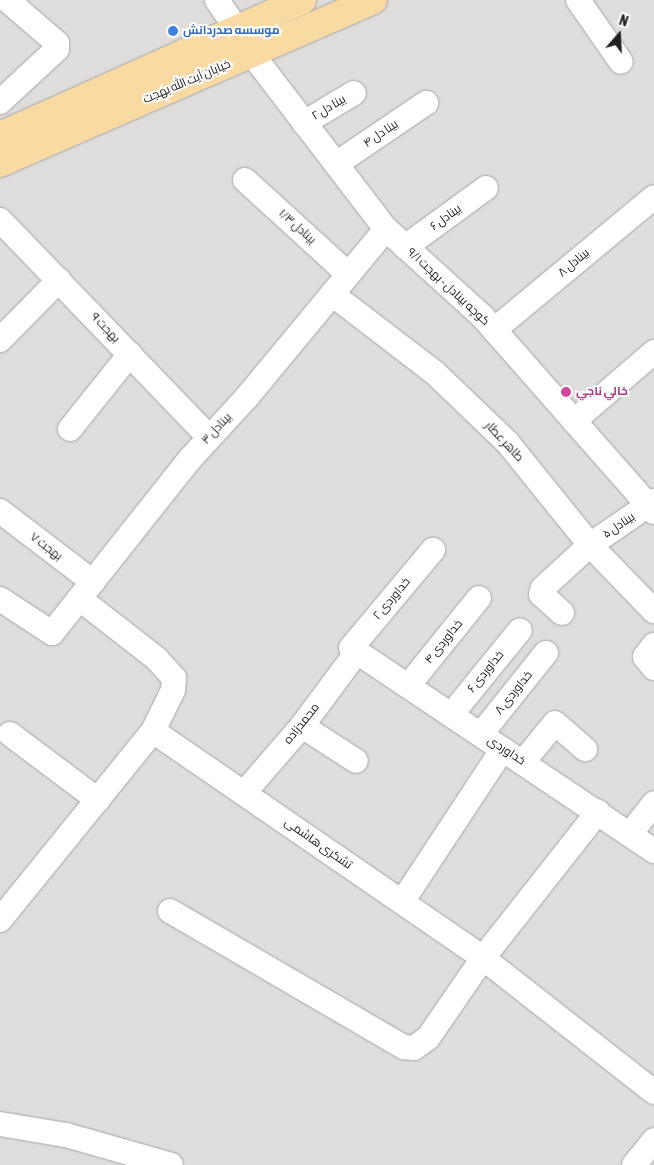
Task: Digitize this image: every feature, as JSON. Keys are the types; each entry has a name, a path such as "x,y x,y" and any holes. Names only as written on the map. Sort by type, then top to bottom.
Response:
{"main road":[{"path":"0,136 302,0"},
{"name":"خیابان آیت الله بهجت","path":"0,163 373,0"}],"street":[{"path":"0,102 57,49 57,43 7,0"},
{"path":"217,0 237,30"},
{"path":"578,0 621,62"},
{"name":"کوچه بینادل - بهجت ۹/۱","path":"252,54 386,229 494,330 652,506"},
{"name":"بینا دل ۲","path":"304,123 354,93"},
{"name":"بینا دل ۴","path":"336,164 426,103"},
{"name":"بینادل ۱/۳","path":"245,180 348,274"},
{"name":"بینادل ۶","path":"405,247 486,188"},
{"name":"بینادل ۸","path":"494,330 654,197"},
{"name":"بهجت ۹","path":"0,220 209,436"},
{"name":"بینادل ۳","path":"0,599 52,633 209,436 247,397 386,229"},
{"path":"0,340 60,280"},
{"name":"طاهر عطار","path":"332,294 434,373 506,442 590,545 654,612"},
{"path":"574,421 654,352"},
{"path":"70,429 130,354"},
{"name":"بینادل ۵","path":"562,613 541,590 590,545 652,506"},
{"name":"بهجت ۷","path":"0,511 87,590 174,678 173,690 153,731"},
{"name":"خداوردی ۲","path":"354,650 433,550"},
{"name":"خداوردی ۴","path":"408,686 479,598"},
{"name":"خداوردی ۶","path":"451,715 520,630"},
{"path":"654,645 645,657 654,668"},
{"name":"خداوردی","path":"354,650 654,851"},
{"name":"محمدزاده","path":"244,793 302,726 354,650"},
{"name":"خداوردی ۸","path":"480,734 546,653"},
{"path":"523,762 555,723 585,749"},
{"path":"302,726 356,761"},
{"path":"3,909 98,800 153,731"},
{"name":"تشکری هاشمی","path":"153,731 483,958 654,1092"},
{"path":"10,734 98,800"},
{"path":"402,902 503,749"},
{"path":"630,834 654,803"},
{"path":"170,911 404,1047 414,1048 428,1038 483,958 598,812"},
{"path":"0,1124 66,1135 171,1165"},
{"path":"634,1165 654,1140"}],"shaded area":[{"path":"0,0 654,0 654,1165 0,1165"}],"place":[{"name":"موسسه صدردانش","path":"173,31"},
{"name":"خالي ناجي","path":"566,392"}]}
